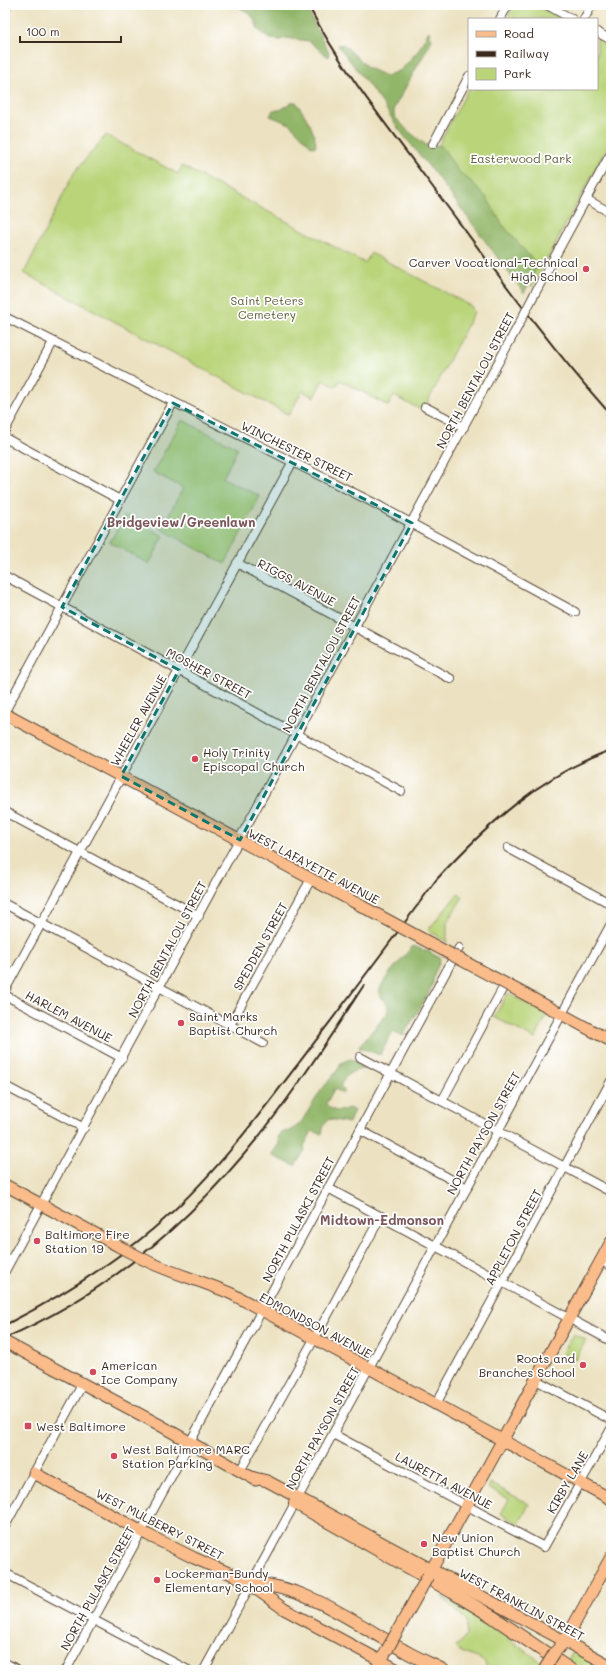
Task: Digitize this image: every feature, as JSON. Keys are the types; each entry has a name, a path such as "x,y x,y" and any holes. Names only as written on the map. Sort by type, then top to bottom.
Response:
{"highway":[{"path":"297,1500 304,1512 330,1529 493,1624 556,1670"},
{"path":"297,1500 459,1596 571,1670"},
{"path":"252,1583 276,1586 312,1599 405,1652 443,1670"}],"main road":[{"name":"WEST LAFAYETTE AVENUE","path":"5,714 611,1041"},
{"name":"EDMONDSON AVENUE","path":"5,1185 163,1269 215,1286 611,1499"},
{"path":"379,1666 611,1242"},
{"name":"WEST FRANKLIN STREET","path":"5,1342 83,1383 240,1471 297,1500 430,1573 565,1641 611,1666"},
{"name":"WEST MULBERRY STREET","path":"34,1472 142,1532 194,1558 252,1583 256,1589 284,1609 379,1666 398,1670"},
{"path":"544,1670 555,1652 565,1641 611,1557"}],"street":[{"path":"5,9 7,5"},
{"path":"501,18 508,5"},
{"path":"546,5 570,18"},
{"path":"585,18 592,5"},
{"path":"598,33 611,40"},
{"path":"433,144 468,78"},
{"name":"NORTH BENTALOU STREET","path":"5,1271 464,427 611,152"},
{"path":"586,199 611,213"},
{"name":"WINCHESTER STREET","path":"5,317 412,523 575,612"},
{"path":"5,430 53,342"},
{"path":"5,711 173,402"},
{"path":"425,407 464,427"},
{"path":"5,438 120,500"},
{"name":"WHEELER AVENUE","path":"5,990 292,463"},
{"name":"RIGGS AVENUE","path":"237,563 451,679"},
{"name":"MOSHER STREET","path":"5,576 402,791"},
{"path":"5,812 199,916"},
{"path":"508,848 611,904"},
{"name":"SPEDDEN STREET","path":"230,1025 311,879"},
{"path":"5,904 263,1043"},
{"name":"NORTH PAYSON STREET","path":"204,1670 611,924"},
{"name":"NORTH PULASKI STREET","path":"66,1670 459,948"},
{"path":"442,1101 505,984 454,956"},
{"name":"HARLEM AVENUE","path":"5,995 122,1058"},
{"path":"360,1057 611,1192"},
{"name":"APPLETON STREET","path":"436,1404 611,1081"},
{"path":"5,1086 84,1128"},
{"path":"360,1130 467,1188"},
{"path":"328,1188 611,1341"},
{"path":"240,1471 381,1216"},
{"path":"601,1261 611,1266"},
{"path":"536,1380 611,1420"},
{"path":"5,1526 83,1383"},
{"name":"KIRBY LANE","path":"544,1547 611,1429"},
{"name":"LAURETTA AVENUE","path":"333,1434 544,1547"},
{"path":"5,1573 188,1670"},
{"path":"5,1663 18,1670"}],"highlighted area":[{"path":"173,403 412,523 240,840 121,776 179,670 62,607"}],"green space":[{"path":"233,5 305,5 329,53 328,57 309,41 286,38 280,40 271,39 258,30 255,21 246,11"},
{"path":"514,5 536,5 560,18 508,18"},
{"path":"429,31 432,40 394,108 394,116 408,131 426,145 442,146 457,170 474,184 487,198 502,224 538,266 524,293 439,179 397,127 383,104 338,45 343,44 368,68 386,76 401,70 418,51"},
{"name":"Easterwood Park","path":"598,39 611,46 611,140 532,287 484,222 431,159 468,90 598,90"},
{"path":"293,102 296,102 309,123 314,134 316,146 312,147 290,124 270,116 273,110 280,110"},
{"name":"Saint Peters Cemetery","path":"106,135 178,174 182,166 365,263 371,253 471,306 474,312 423,411 394,396 388,406 340,380 336,387 323,380 314,397 302,391 289,415 24,273 74,173"},
{"path":"182,420 238,448 223,478 260,496 225,564 161,529 183,488 153,472"},
{"path":"125,515 164,536 149,564 110,542"},
{"path":"458,894 463,897 447,922 447,942 428,930"},
{"path":"413,946 440,958 434,974 433,983 428,994 403,1036 393,1031 380,1055 358,1047 387,1014 388,1005 381,996 380,989 390,973"},
{"path":"508,993 547,1015 535,1039 494,1017"},
{"path":"350,1059 359,1063 364,1069 352,1072 347,1076 340,1086 344,1091 343,1093 334,1089 326,1104 331,1109 336,1111 342,1111 348,1108 354,1110 349,1123 329,1119 324,1124 322,1134 312,1131 304,1146 305,1150 295,1166 271,1155 279,1144 278,1137 280,1133 290,1131 300,1124 320,1092 339,1068 341,1063"},
{"path":"573,1334 586,1340 575,1360 562,1353"},
{"path":"490,1483 529,1504 519,1524 501,1514 509,1499 488,1488"},
{"path":"441,1596 483,1621 553,1670 487,1670 483,1661 460,1651 456,1647 466,1636 467,1622"},
{"path":"573,1652 607,1670 571,1670 565,1665"}],"railway":[{"path":"308,5 349,74 540,330 611,415"},
{"path":"5,1325 63,1293 100,1269 136,1243 174,1211 212,1171 248,1129 436,880 475,840 516,804 537,788 585,761 611,750"},
{"path":"5,1338 49,1317 90,1292 130,1264 167,1234 202,1200 235,1165 266,1127 304,1075 364,985"}],"place":[{"name":"Carver Vocational-Technical High School","path":"586,269"},
{"name":"Holy Trinity Episcopal Church","path":"195,759"},
{"name":"Saint Marks Baptist Church","path":"181,1023"},
{"name":"Baltimore Fire Station 19","path":"37,1241"},
{"name":"Roots and Branches School","path":"583,1365"},
{"name":"American Ice Company","path":"93,1372"},
{"name":"West Baltimore","path":"28,1426"},
{"name":"West Baltimore MARC Station Parking","path":"114,1456"},
{"name":"New Union Baptist Church","path":"424,1544"},
{"name":"Lockerman-Bundy Elementary School","path":"157,1580"}],"district":[{"name":"Bridgeview/Greenlawn","path":"181,521"},
{"name":"Midtown-Edmonson","path":"382,1219"}]}
